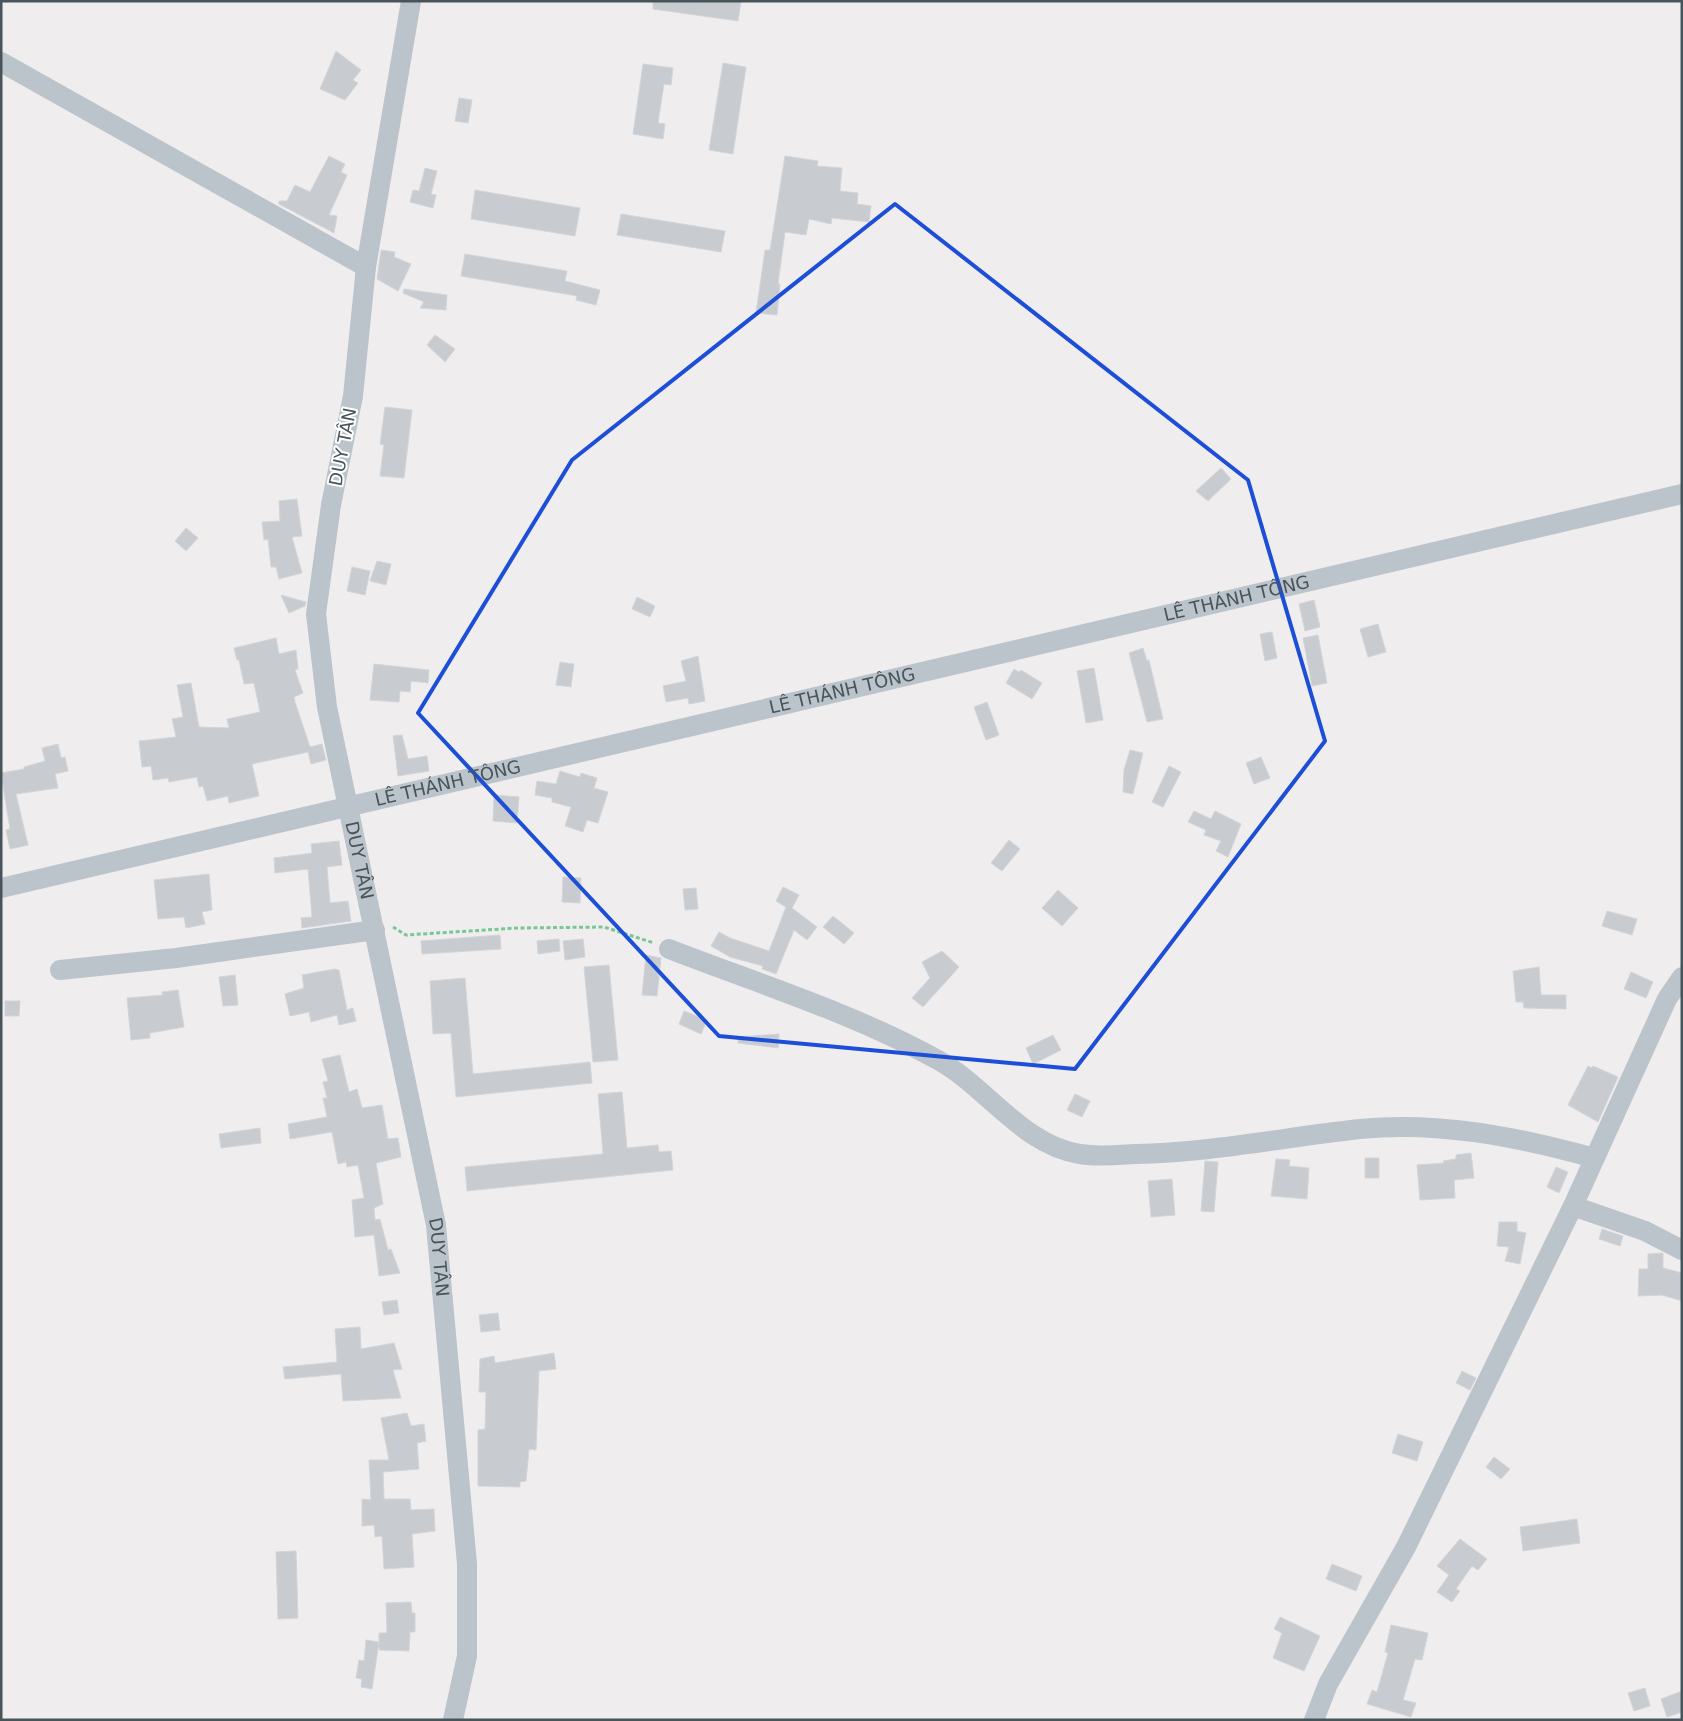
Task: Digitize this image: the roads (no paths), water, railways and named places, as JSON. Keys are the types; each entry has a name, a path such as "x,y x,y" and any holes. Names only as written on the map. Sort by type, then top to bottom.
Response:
{"street":[{"name":"DUY TÂN","path":"411,1 366,267 353,396 331,505 316,614 327,707 436,1225 466,1564 467,1656 453,1720"},
{"path":"1,62 366,267"},
{"name":"LÊ THÁNH TÔNG","path":"1,888 1682,494"},
{"path":"60,970 176,958 373,921"},
{"path":"668,949 791,994 878,1031 938,1060 979,1089 1025,1130 1052,1145 1078,1154 1168,1154 1362,1129 1404,1127 1464,1130 1505,1136 1538,1142 1594,1158"},
{"path":"1314,1720 1328,1684 1406,1547 1573,1206 1667,999 1682,977"},
{"path":"1573,1206 1645,1231 1682,1250"}]}
